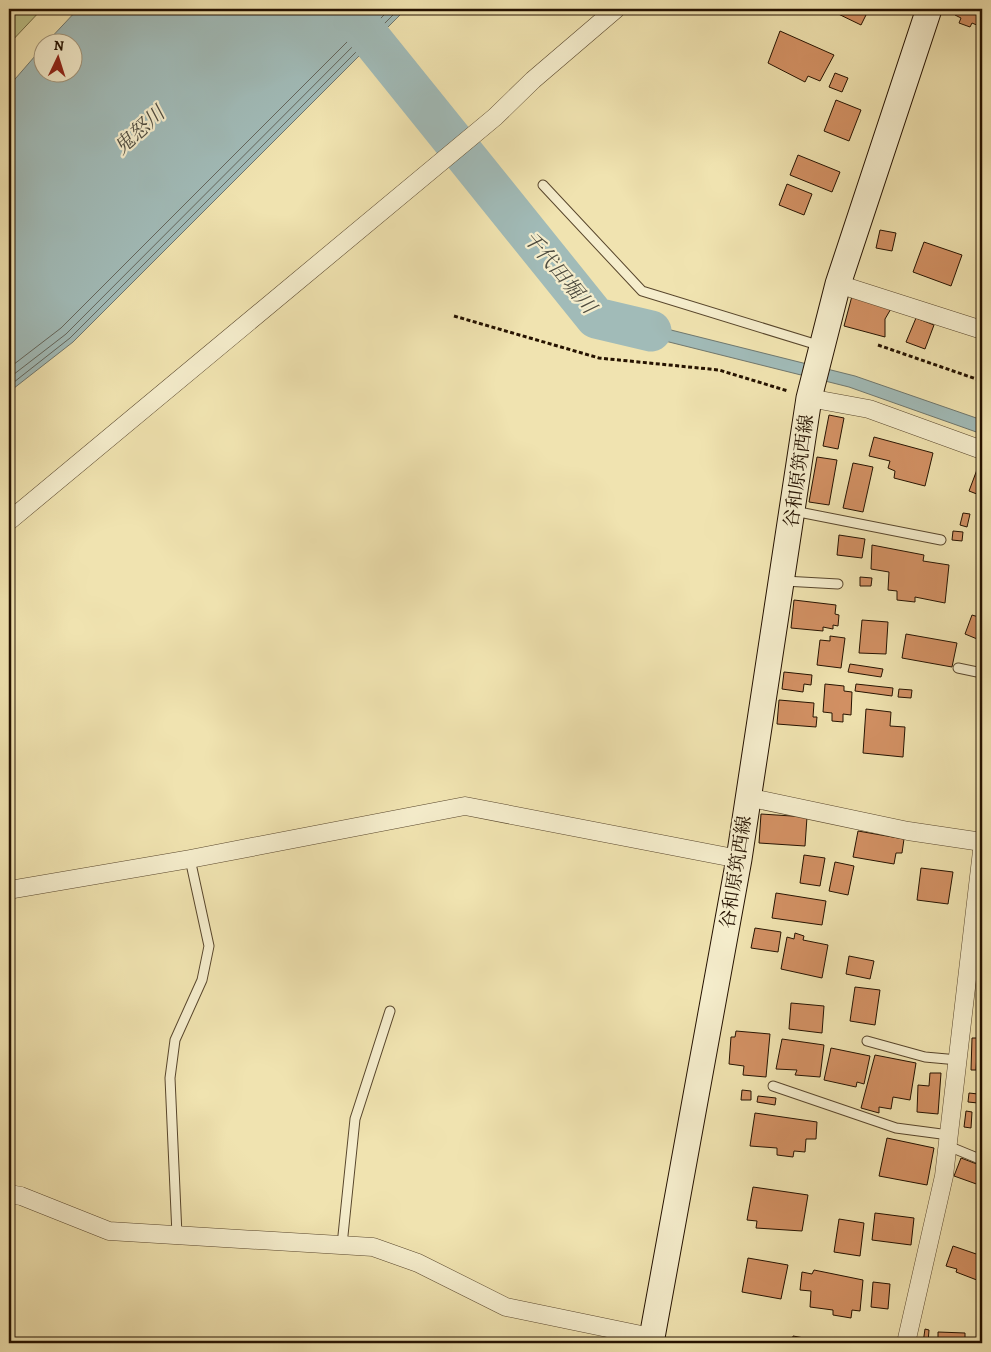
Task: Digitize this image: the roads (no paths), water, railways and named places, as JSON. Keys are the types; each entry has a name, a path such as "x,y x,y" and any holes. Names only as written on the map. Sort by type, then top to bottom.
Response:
{"main road":[{"path":"820,346 838,284 930,9"},
{"name":"谷和原筑西線","path":"651,1340 739,859 809,398 820,346"}],"street":[{"path":"9,521 495,117 533,80 616,9"},
{"path":"838,284 982,330"},
{"path":"809,398 869,408 982,450"},
{"path":"747,797 908,831 982,842"},
{"path":"9,890 190,859 465,806 739,859"},
{"path":"906,1343 944,1176 982,852"},
{"path":"9,1194 21,1196 109,1231 373,1247 418,1262 506,1307 651,1340"}],"lane":[{"path":"543,185 642,291 820,346"},
{"path":"792,511 940,540"},
{"path":"782,581 838,584"},
{"path":"958,668 982,674"},
{"path":"177,1235 170,1078 175,1040 202,980 209,946 190,859"},
{"path":"342,1245 355,1119 390,1011"},
{"path":"866,1041 925,1057 958,1060"},
{"path":"772,1086 896,1128 948,1141 982,1160"}],"water":[{"name":"鬼怒川","path":"78,9 406,9 73,342 9,392 9,86 32,60 32,82 82,82 82,32 56,32"},
{"path":"599,312 855,376 982,420 982,434 849,387 593,323"}],"waterway":[{"name":"千代田堀川","path":"347,9 596,318 651,331"}]}
